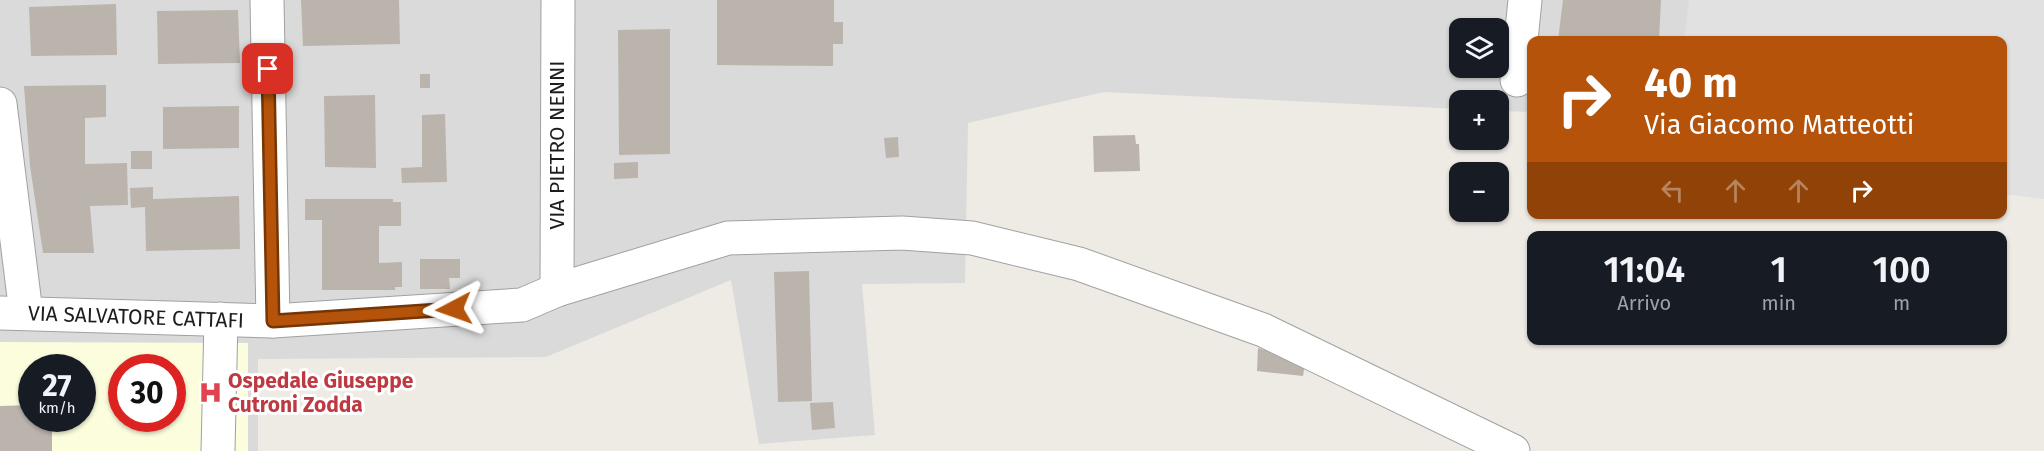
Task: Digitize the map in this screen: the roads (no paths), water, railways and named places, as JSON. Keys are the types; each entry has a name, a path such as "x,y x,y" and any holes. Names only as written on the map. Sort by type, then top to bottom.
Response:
{"street":[{"path":"267,0 273,321"},
{"name":"VIA PIETRO NENNI","path":"557,290 558,0"},
{"path":"1517,80 1525,0"},
{"path":"0,107 13,313"},
{"name":"VIA SALVATORE CATTAFI","path":"13,313 273,321 522,304 557,290 728,238 902,232 972,238 1079,264 1263,330 1513,451"},
{"path":"218,451 221,319"}],"place":[{"name":"Ospedale Giuseppe Cutroni Zodda","path":"210,393"}]}
